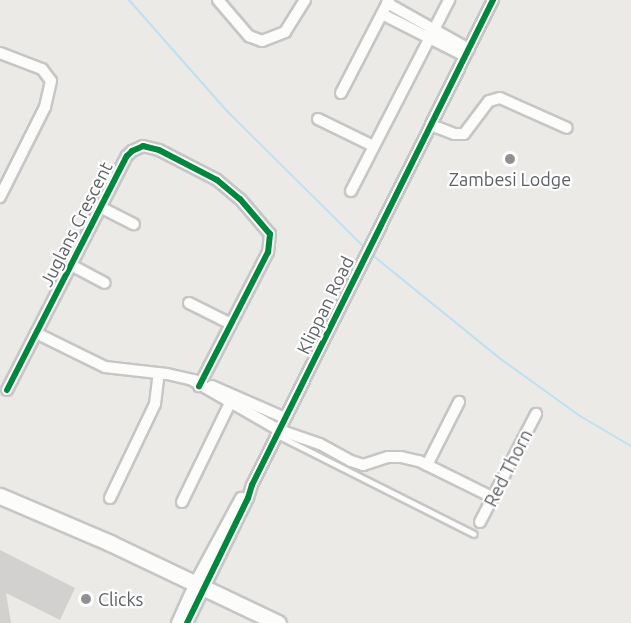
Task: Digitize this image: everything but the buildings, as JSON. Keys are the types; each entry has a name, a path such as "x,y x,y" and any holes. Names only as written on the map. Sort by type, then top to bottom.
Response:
{"main road":[{"path":"0,498 197,589 278,623"},
{"path":"197,589 261,623"}],"street":[{"path":"218,0 249,36 262,41 285,32 305,0"},
{"path":"351,191 449,0"},
{"name":"Klippan Road","path":"177,623 197,589 242,496 252,485 492,0"},
{"path":"341,93 388,1 432,34"},
{"path":"382,14 432,34 467,52"},
{"path":"0,53 42,69 51,81 45,107 0,197"},
{"path":"431,125 454,134 464,134 494,98 506,100 567,128"},
{"path":"318,119 373,146"},
{"name":"Juglans Crescent","path":"8,390 127,156 143,146 159,150 229,189 266,228 272,240 231,324 197,383"},
{"path":"100,207 134,224"},
{"path":"71,265 105,283"},
{"path":"189,303 231,324"},
{"path":"36,333 105,367 159,373 197,383 285,418"},
{"path":"110,498 155,404 159,373"},
{"path":"197,383 278,433 320,444 363,465 388,457 401,457 427,465 492,497"},
{"path":"427,465 459,402"},
{"path":"182,502 230,404"},
{"name":"Red Thorn","path":"480,522 536,414"},
{"name":"Klippan Road","path":"187,623 197,589"}],"lane":[{"path":"278,433 474,534"}],"waterway":[{"path":"129,0 226,110 365,248"},
{"path":"371,254 502,360 580,416 631,446"}],"cycle path":[{"path":"187,623 248,498 252,485 493,0"},
{"path":"7,390 127,156 143,146 159,150 217,180 240,199 270,234 268,252 199,386"}],"place":[{"name":"Zambesi Lodge","path":"510,159"},
{"name":"Clicks","path":"86,599"}]}
